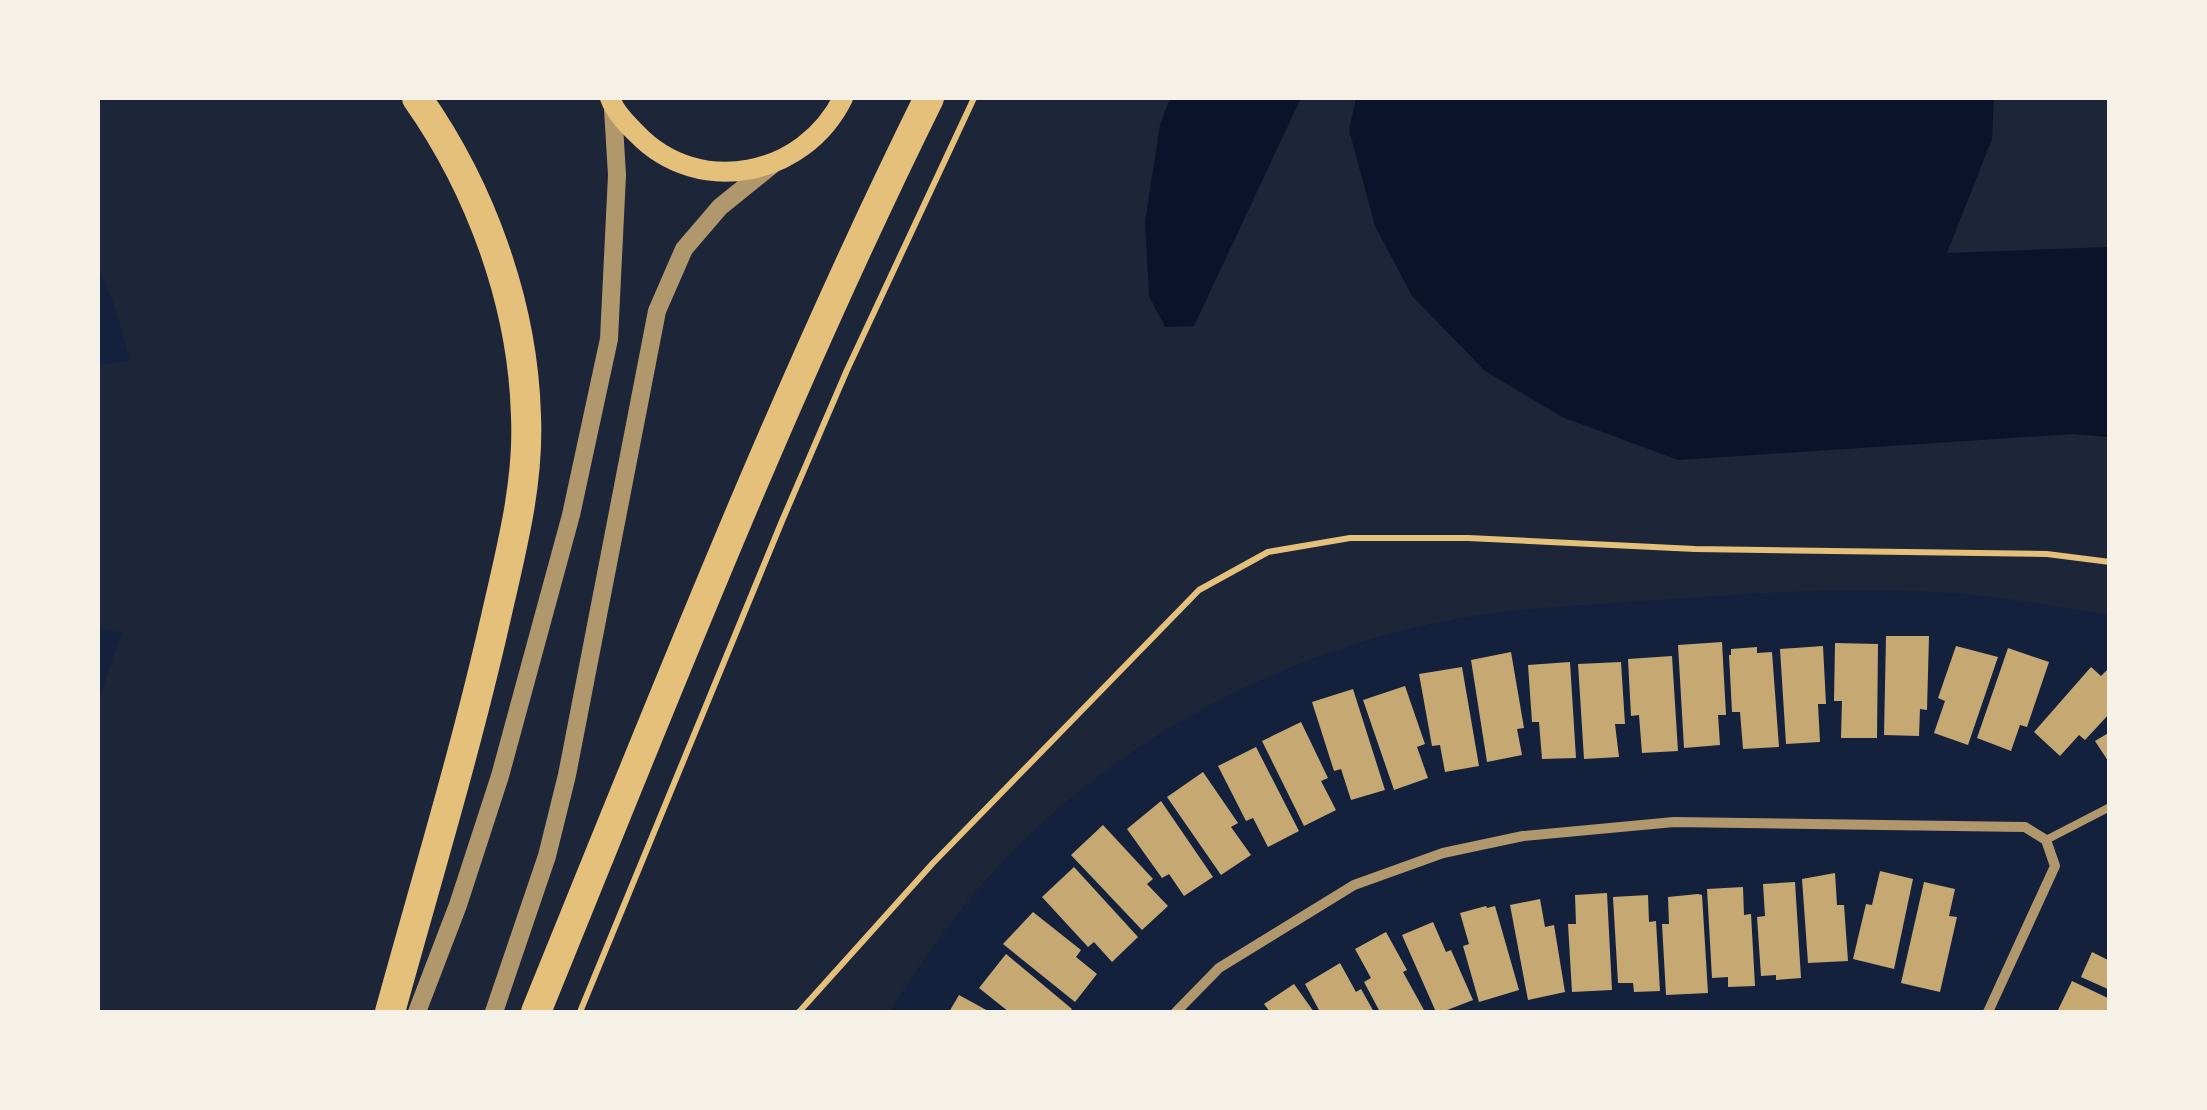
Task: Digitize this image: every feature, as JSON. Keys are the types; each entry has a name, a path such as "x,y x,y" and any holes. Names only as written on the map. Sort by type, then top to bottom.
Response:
{"highway":[{"path":"390,1012 490,642 524,482 526,417 520,342 496,256 467,184 438,128 417,98"},
{"path":"536,1012 713,575 824,322 930,98"}],"main road":[{"path":"612,103 661,156 696,170 728,174 772,166 821,128 843,98"}],"street":[{"path":"418,1012 500,776 571,515 609,339 617,175 612,103"},
{"path":"494,1012 547,856 567,775 657,311 684,249 720,207 772,166"},
{"path":"1176,1012 1219,968 1354,885 1442,853 1523,836 1674,822 2025,828 2046,840 2055,866 1988,1012"}],"lane":[{"path":"2046,840 2110,807"}],"path":[{"path":"580,1012 796,488 974,98"},
{"path":"799,1012 958,836 1198,590 1268,552 1350,538 1468,538 1695,549 2047,554 2110,562"}],"shaded area":[{"path":"98,98 2109,98 2109,615 2002,598 1867,590 1556,607 1455,619 1384,635 1245,687 1118,762 1059,807 1006,858 958,913 889,1012 98,1012 98,701 122,633 98,628 98,365 130,361 116,310 98,266"},
{"path":"1170,98 1301,98 1194,326 1165,327 1149,296 1145,222 1160,125"},
{"path":"1356,98 1994,98 1992,139 1947,253 2109,247 2109,437 2073,434 1678,460 1562,417 1485,371 1412,296 1375,226 1349,130"}],"building":[{"path":"1886,636 1929,636 1927,710 1920,709 1919,736 1884,735"},
{"path":"1722,642 1726,715 1718,715 1720,745 1684,748 1678,645"},
{"path":"1835,643 1878,644 1877,738 1841,738 1842,701 1834,701"},
{"path":"1823,646 1826,704 1818,704 1820,742 1786,744 1780,649"},
{"path":"1956,646 1998,657 1968,745 1934,733 1945,701 1938,698"},
{"path":"1757,647 1757,653 1772,652 1779,747 1743,749 1740,712 1732,712 1729,655 1731,649"},
{"path":"2008,648 2049,662 2027,727 2020,725 2011,751 1977,738"},
{"path":"1511,652 1524,728 1517,729 1522,755 1487,762 1471,660"},
{"path":"1672,656 1678,751 1642,753 1639,715 1631,716 1628,659"},
{"path":"1570,662 1576,758 1542,759 1539,722 1532,722 1528,665"},
{"path":"1621,662 1625,724 1615,724 1619,757 1584,759 1578,664"},
{"path":"1462,667 1479,766 1445,772 1440,745 1432,746 1419,674"},
{"path":"2091,667 2101,676 2110,667 2110,713 2085,740 2079,735 2060,756 2034,732"},
{"path":"1405,686 1425,744 1417,747 1428,778 1394,790 1363,700"},
{"path":"1353,689 1385,790 1351,800 1341,769 1334,771 1312,702"},
{"path":"1301,722 1328,778 1321,781 1336,810 1304,826 1262,741"},
{"path":"2110,732 2110,764 2095,741"},
{"path":"1256,747 1299,831 1268,847 1253,818 1246,821 1218,766"},
{"path":"1203,772 1238,823 1231,827 1251,855 1221,875 1167,797"},
{"path":"1161,801 1213,877 1184,896 1169,874 1162,878 1127,829"},
{"path":"1103,825 1153,879 1147,884 1168,906 1142,930 1071,855"},
{"path":"1074,867 1138,937 1112,962 1094,942 1088,947 1042,897"},
{"path":"1880,871 1913,879 1894,969 1853,959 1866,904 1872,905"},
{"path":"1835,873 1837,905 1844,905 1848,961 1808,963 1802,879"},
{"path":"1795,882 1801,978 1776,980 1776,975 1761,976 1757,917 1765,916 1763,884"},
{"path":"1924,882 1955,889 1949,916 1957,917 1940,992 1901,983"},
{"path":"1743,887 1744,915 1751,914 1755,986 1728,987 1728,977 1712,978 1707,889"},
{"path":"1607,893 1612,990 1572,992 1568,924 1576,924 1575,895"},
{"path":"1648,895 1649,922 1656,921 1660,991 1634,992 1633,983 1618,983 1613,897"},
{"path":"1702,895 1708,993 1666,995 1662,924 1669,924 1668,897"},
{"path":"1540,899 1545,927 1554,925 1565,992 1528,1000 1510,905"},
{"path":"1495,906 1519,990 1479,1002 1463,946 1469,944 1460,913"},
{"path":"1033,912 1081,950 1076,957 1097,974 1075,1002 1003,944"},
{"path":"1433,922 1446,952 1451,950 1473,1000 1442,1012 1436,1012 1402,935"},
{"path":"1386,932 1425,1012 1380,1012 1364,982 1371,978 1355,949"},
{"path":"2092,952 2110,961 2110,990 2081,977"},
{"path":"1006,954 1072,1009 1009,1012 979,988"},
{"path":"1340,963 1356,992 1361,989 1374,1012 1320,1012 1305,984"},
{"path":"2072,981 2110,999 2110,1012 2058,1010"},
{"path":"1294,984 1314,1012 1270,1012 1264,1004"},
{"path":"959,995 990,1012 949,1012"}]}
